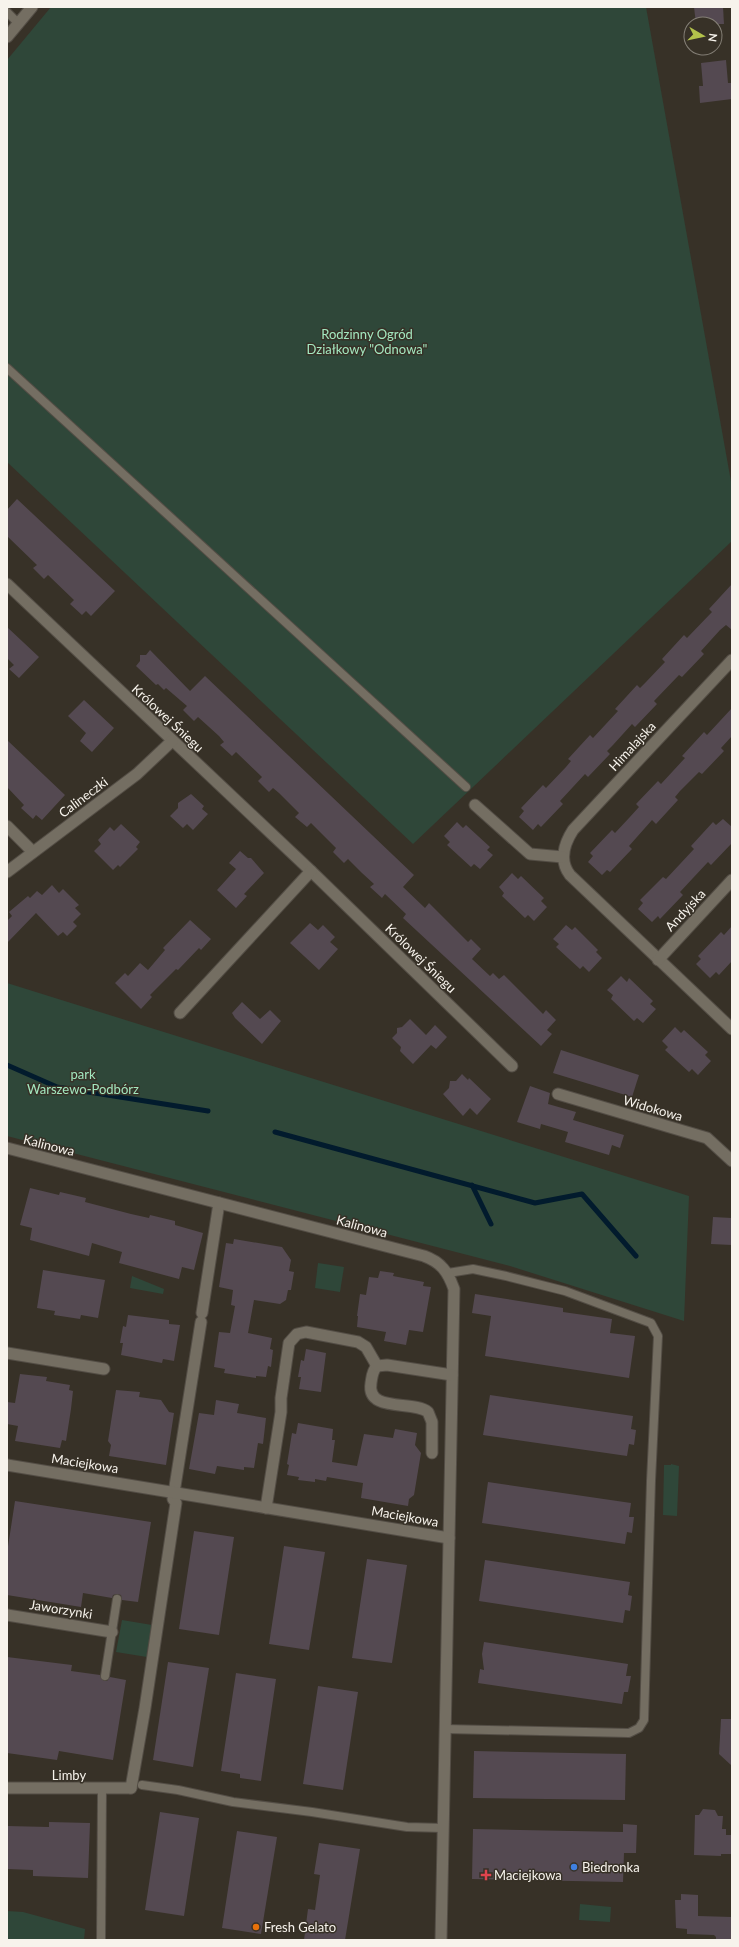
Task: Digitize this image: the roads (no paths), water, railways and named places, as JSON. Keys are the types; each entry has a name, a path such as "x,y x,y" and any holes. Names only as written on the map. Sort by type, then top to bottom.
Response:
{"street":[{"path":"7,38 32,7"},
{"name":"Królowej Śniegu","path":"7,584 172,742 312,871 512,1066"},
{"name":"Himalajska","path":"563,857 568,838 574,830 732,660"},
{"name":"Calineczki","path":"7,872 137,774 172,742"},
{"path":"475,805 530,854 563,857 564,865 570,876 732,1029"},
{"path":"7,826 33,852"},
{"path":"180,1013 312,871"},
{"name":"Andyjska","path":"658,960 732,880"},
{"name":"Widokowa","path":"558,1094 707,1138 732,1161"},
{"name":"Kalinowa","path":"7,1148 424,1256 442,1265 448,1274 454,1289 449,1538"},
{"path":"174,1492 219,1203"},
{"path":"266,1508 290,1340 297,1334 306,1332 358,1342 366,1347 377,1366"},
{"path":"7,1353 104,1368"},
{"path":"377,1366 386,1365 452,1375"},
{"path":"377,1366 372,1376 370,1386 373,1396 381,1402 420,1408 428,1412 432,1422 432,1453"},
{"name":"Maciejkowa","path":"7,1465 449,1538 441,1940"},
{"name":"Limby","path":"7,1788 131,1788 145,1708 175,1510 176,1503 173,1499 174,1492"},
{"name":"Jaworzynki","path":"7,1615 112,1632"}],"lane":[{"path":"7,12 18,24"},
{"path":"7,368 466,788"},
{"path":"445,1729 629,1733 639,1728 644,1720 651,1489 658,1336 651,1322 565,1291 474,1269 448,1274"},
{"path":"105,1676 117,1599"},
{"path":"142,1786 178,1790 233,1802 312,1812 407,1827 443,1828"},
{"path":"101,1940 102,1789"}],"waterway":[{"path":"7,1065 57,1087 208,1111"},
{"path":"275,1132 535,1203 582,1194 636,1256"},
{"path":"472,1185 491,1224"}],"place":[{"name":"Biedronka","path":"574,1867"},
{"name":"Maciejkowa","path":"486,1875"},
{"name":"Fresh Gelato","path":"256,1927"}],"park label":[{"name":"Rodzinny Ogród Działkowy \"Odnowa\"","path":"367,342"},
{"name":"park Warszewo-Podbórz","path":"83,1082"}]}
